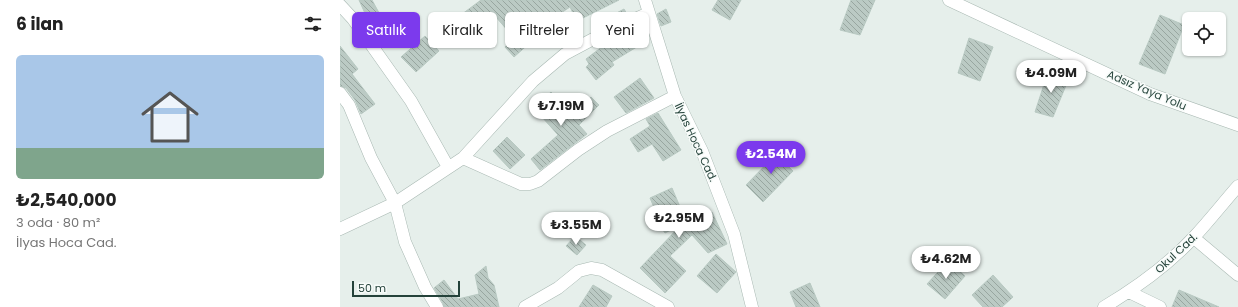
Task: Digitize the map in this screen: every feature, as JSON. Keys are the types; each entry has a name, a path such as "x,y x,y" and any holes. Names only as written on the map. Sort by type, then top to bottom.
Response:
{"street":[{"name":"İlyas Hoca Cad.","path":"645,0 649,12"},
{"name":"Adsız Yaya Yolu","path":"949,0 1150,94 1238,125"},
{"path":"340,5 353,18 411,101 448,167"},
{"name":"İlyas Hoca Cad.","path":"649,13 675,96 702,151 734,234 752,307"},
{"path":"340,229 395,203 463,158 533,81 565,54 591,40"},
{"path":"340,93 349,105 371,158 395,203 405,242 425,287 437,307"},
{"path":"463,158 521,184 530,184 538,181 578,150 607,131 675,96"},
{"name":"Okul Cad.","path":"1104,307 1129,292 1161,268 1194,238 1238,186"},
{"path":"1194,238 1238,275"},
{"path":"525,307 558,288 579,271 591,268 602,270 668,307"},
{"path":"1129,292 1160,307"}],"building":[{"path":"359,0 372,0 379,12 364,12"},
{"path":"481,0 619,0 595,12 591,12 591,14 583,18 583,12 572,12 570,7 562,12 505,12 505,28 497,18 497,12 465,12"},
{"path":"718,0 741,0 730,20 712,10"},
{"path":"851,0 875,0 860,35 840,30"},
{"path":"624,9 626,12 618,12"},
{"path":"666,9 671,22 661,26 657,14"},
{"path":"1160,15 1182,24 1182,30 1165,74 1139,64"},
{"path":"425,36 428,39 428,48 436,48 439,51 416,72 401,57 411,48 420,48 420,40"},
{"path":"969,38 993,47 980,81 958,73"},
{"path":"340,46 358,69 352,74 375,104 361,114 355,100 346,88 340,86"},
{"path":"506,48 524,48 514,57"},
{"path":"600,48 635,48 612,62 614,65 596,80 586,67 589,64 586,59"},
{"path":"1048,72 1069,78 1053,117 1035,112"},
{"path":"640,78 654,98 626,113 614,97"},
{"path":"551,92 573,115 591,97 599,105 579,125 587,134 540,170 531,159 558,135 534,108"},
{"path":"658,113 681,150 663,161 652,144 638,152 630,139 650,126 646,119"},
{"path":"507,137 525,155 510,169 493,151"},
{"path":"782,148 794,160 788,166 793,171 763,202 746,185"},
{"path":"672,188 686,221 696,211 704,219 712,212 727,244 708,253 692,235 670,256 686,271 665,293 640,268 681,225 665,233 657,221 659,219 650,198"},
{"path":"575,236 586,245 577,255 566,246"},
{"path":"716,254 736,272 717,293 697,276"},
{"path":"948,261 965,276 945,299 927,284"},
{"path":"486,266 488,278 494,285 499,307 444,307 434,288 444,280 458,299 479,294 475,275"},
{"path":"993,275 1013,297 1002,307 983,307 972,295"},
{"path":"810,283 820,307 796,307 790,292"},
{"path":"593,285 612,296 606,307 579,307"},
{"path":"1179,290 1219,307 1172,307"}]}
